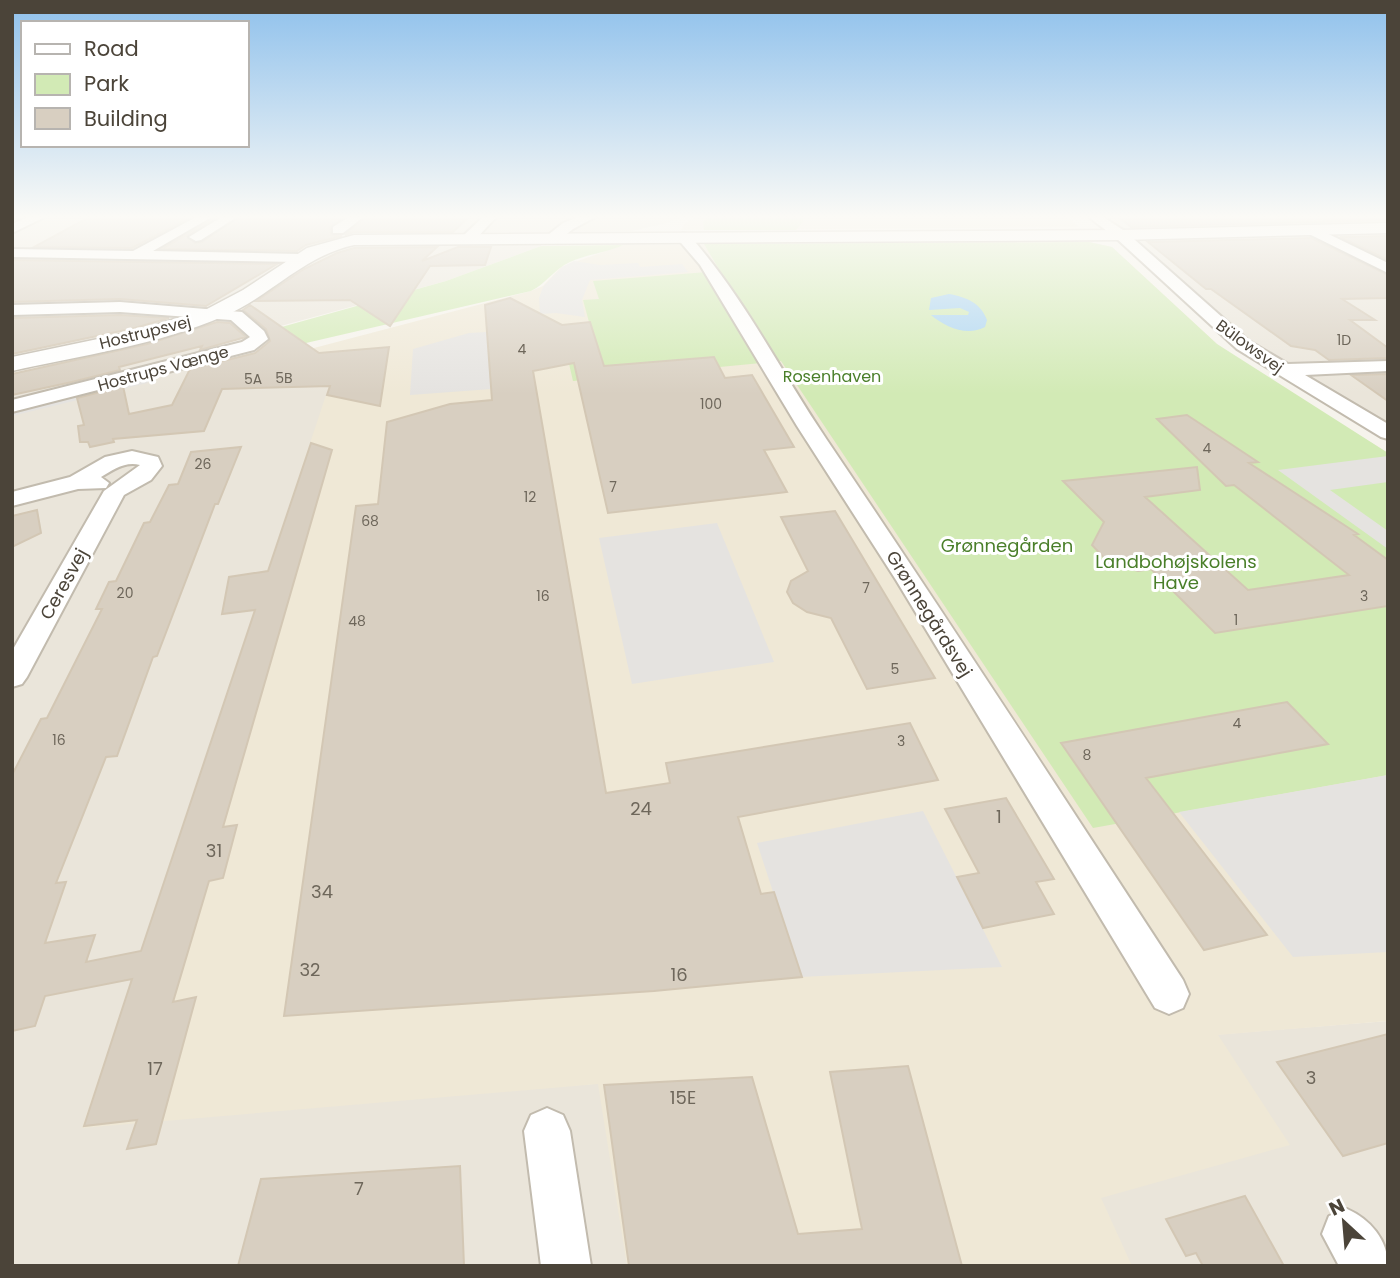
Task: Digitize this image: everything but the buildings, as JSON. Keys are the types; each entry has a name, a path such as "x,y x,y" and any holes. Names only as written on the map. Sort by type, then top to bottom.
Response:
{"street":[{"name":"Hostrupsvej","path":"12,364 178,326 239,302 276,275"},
{"name":"Grønnegårdsvej","path":"713,275 1169,994"},
{"name":"Bülowsvej","path":"1165,275 1243,345 1388,433"},
{"path":"12,310 120,307 216,313"},
{"name":"Hostrups Vænge","path":"12,406 248,346 259,339 236,315 216,313"},
{"path":"1282,370 1388,366"},
{"name":"Ceresvej","path":"12,677 109,487 143,475 151,466 150,462 134,457 116,461 78,482"},
{"path":"12,499 78,482 109,487"},
{"path":"547,1131 566,1266"}],"shaded area":[{"path":"12,275 463,275 215,344 234,369 335,371 178,1117 1388,1021 1388,1266 12,1266"},
{"path":"554,275 1142,275 1217,344 1241,362 1388,453 1388,1021 1218,1035 1290,1145 1101,1198 1132,1266 627,1266 598,1084 82,1128 334,371 234,369 543,286"},
{"path":"555,275 656,275 590,280 582,300 585,317 540,314 539,298 543,287"},
{"path":"1173,275 1388,275 1388,424 1259,347"},
{"path":"487,332 491,389 410,395 413,349 469,333"},
{"path":"156,375 147,383 12,416 12,409"},
{"path":"1388,456 1388,482 1330,490 1388,531 1388,549 1278,470"},
{"path":"717,523 774,662 632,684 599,538"},
{"path":"1388,775 1388,952 1293,957 1179,812"},
{"path":"923,811 1002,967 801,977 757,843"}],"green space":[{"path":"463,275 552,275 531,291 306,343 275,345 278,328"},
{"name":"Landbohøjskolens Have","path":"674,275 1142,275 1217,344 1388,453 1388,775 1093,828 781,361 573,381 560,325 589,322 583,300 599,299 593,281"}],"water":[{"path":"949,294 977,305 987,320 985,327 964,331 931,315 968,315 969,312 960,308 929,310 931,298"}],"park label":[{"name":"Rosenhaven","path":"832,376"},
{"name":"Grønnegården","path":"1007,546"}]}
